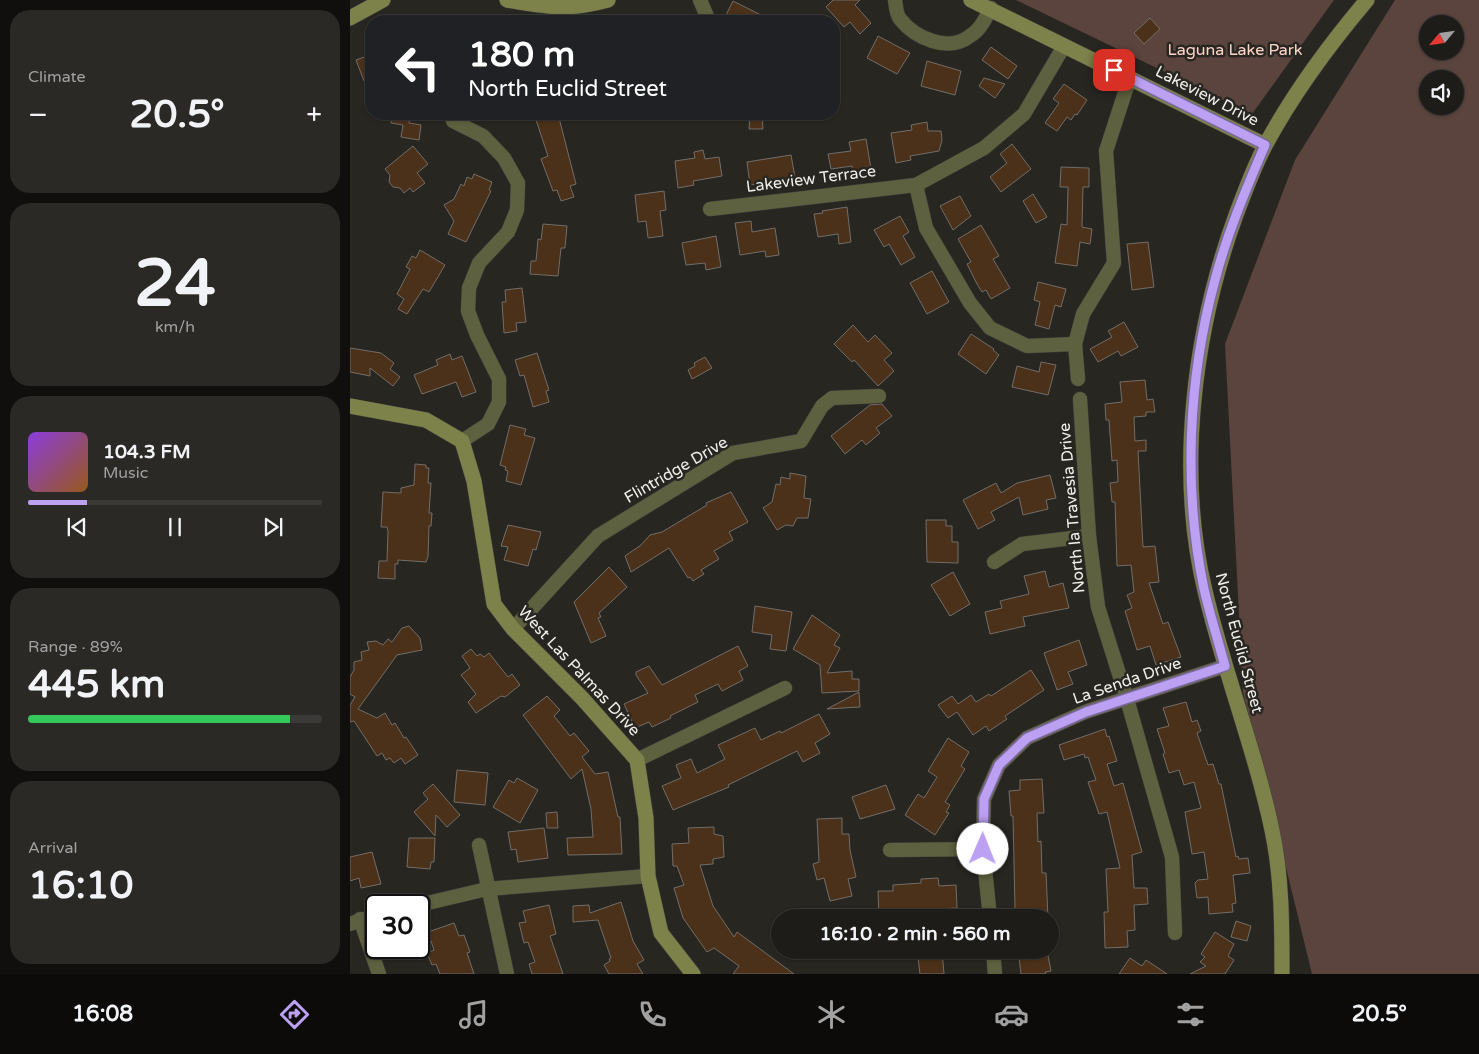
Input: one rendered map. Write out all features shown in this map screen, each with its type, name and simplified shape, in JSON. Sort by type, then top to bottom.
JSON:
[{"type":"street","points":[[350,18],[384,0]]},
{"type":"street","points":[[507,0],[562,8],[586,6],[608,0]]},
{"type":"street","points":[[700,0],[706,15]]},
{"type":"street","points":[[895,0],[898,17],[914,32],[930,40],[949,44],[969,38],[982,25],[990,8]]},
{"type":"street","name":"Lakeview Drive","points":[[971,0],[1265,145]]},
{"type":"street","name":"North Euclid Street","points":[[1282,974],[1281,914],[1272,832],[1255,760],[1225,666],[1204,589],[1194,515],[1191,451],[1195,393],[1202,338],[1215,281],[1239,209],[1265,145],[1306,79],[1336,36],[1367,0]]},
{"type":"street","points":[[1064,46],[1024,114],[984,148],[916,185],[926,228],[970,304],[990,328],[1027,346],[1075,344]]},
{"type":"street","points":[[1078,379],[1075,344],[1083,314],[1114,263],[1106,151],[1130,78]]},
{"type":"street","points":[[350,406],[426,420],[462,441],[488,424],[499,402],[499,379],[476,335],[468,311],[469,288],[479,263],[508,232],[517,210],[518,183],[504,158],[483,136],[453,121]]},
{"type":"street","name":"Lakeview Terrace","points":[[710,208],[916,185]]},
{"type":"street","name":"Flintridge Drive","points":[[513,629],[598,536],[733,453],[801,441],[822,406],[832,398],[879,396]]},
{"type":"street","name":"North la Travesia Drive","points":[[1080,399],[1089,536],[1098,607],[1127,699],[1172,857],[1176,933]]},
{"type":"street","name":"West Las Palmas Drive","points":[[462,441],[474,480],[494,604],[513,629],[582,698],[636,760],[646,818],[648,876],[661,933],[693,974]]},
{"type":"street","points":[[994,562],[1022,544],[1089,536]]},
{"type":"street","name":"La Senda Drive","points":[[989,909],[983,849],[984,799],[999,765],[1027,738],[1086,712],[1225,666]]},
{"type":"street","points":[[636,760],[785,688]]},
{"type":"street","points":[[479,844],[487,889],[508,974]]},
{"type":"street","points":[[890,850],[983,849]]},
{"type":"street","points":[[430,902],[487,889],[648,876]]},
{"type":"street","points":[[355,922],[379,974]]},
{"type":"street","points":[[994,959],[995,974]]},
{"type":"green space","name":"Laguna Lake Park","points":[[1016,0],[1334,0],[1252,114]]},
{"type":"green space","points":[[1395,0],[1479,0],[1479,974],[1312,974],[1243,692],[1225,344],[1295,160]]},
{"type":"building","points":[[833,0],[860,0],[855,5],[871,23],[860,34],[850,22],[844,27],[840,23],[840,15],[833,15],[826,7]]},
{"type":"building","points":[[733,1],[761,15],[726,15]]},
{"type":"building","points":[[1150,18],[1160,29],[1144,44],[1134,33]]},
{"type":"building","points":[[878,36],[910,53],[897,74],[867,58]]},
{"type":"building","points":[[991,47],[1017,66],[1008,79],[982,60]]},
{"type":"building","points":[[365,57],[364,81],[356,60]]},
{"type":"building","points":[[927,61],[961,71],[955,95],[921,86]]},
{"type":"building","points":[[984,78],[1005,84],[995,98],[979,86]]},
{"type":"building","points":[[1064,84],[1087,100],[1077,115],[1075,114],[1071,120],[1067,117],[1057,131],[1045,123],[1059,103],[1053,99]]},
{"type":"building","points":[[391,120],[409,120],[409,123],[421,125],[419,140],[401,137],[403,125],[391,123]]},
{"type":"building","points":[[536,120],[560,120],[576,184],[570,186],[574,197],[561,201],[557,190],[553,191],[541,159],[548,156]]},
{"type":"building","points":[[750,120],[762,120],[763,129],[749,129]]},
{"type":"building","points":[[927,122],[928,131],[941,131],[942,140],[939,151],[910,156],[911,160],[896,163],[891,133],[912,130],[911,125]]},
{"type":"building","points":[[866,139],[871,169],[853,172],[852,166],[831,169],[828,154],[851,151],[849,142]]},
{"type":"building","points":[[1012,144],[1031,169],[1001,192],[990,177],[1007,163],[1000,154]]},
{"type":"building","points":[[413,146],[428,164],[417,173],[425,183],[413,192],[410,188],[404,193],[400,188],[393,187],[389,182],[390,175],[385,169]]},
{"type":"building","points":[[703,150],[705,159],[719,157],[722,176],[693,181],[694,185],[678,188],[675,161],[695,158],[694,152]]},
{"type":"building","points":[[791,155],[795,177],[750,185],[747,162]]},
{"type":"building","points":[[1061,167],[1089,168],[1089,187],[1083,187],[1082,227],[1092,229],[1090,244],[1080,242],[1077,266],[1055,263],[1061,224],[1067,225],[1068,187],[1060,187]]},
{"type":"building","points":[[474,174],[492,182],[489,190],[491,191],[466,242],[448,234],[454,221],[444,205],[454,199],[461,184],[464,186],[467,177],[472,179]]},
{"type":"building","points":[[664,191],[666,210],[660,211],[663,236],[648,238],[646,221],[638,222],[635,195]]},
{"type":"building","points":[[1033,194],[1047,217],[1036,223],[1023,201]]},
{"type":"building","points":[[960,196],[971,216],[953,230],[940,206]]},
{"type":"building","points":[[847,207],[851,242],[839,244],[838,234],[818,237],[814,214]]},
{"type":"building","points":[[900,216],[909,232],[903,236],[915,257],[901,265],[889,244],[884,247],[874,230]]},
{"type":"building","points":[[751,221],[752,232],[775,228],[779,255],[766,257],[765,251],[740,255],[735,223]]},
{"type":"building","points":[[543,224],[567,226],[565,248],[561,248],[558,276],[530,274],[531,261],[536,261],[538,239],[541,240]]},
{"type":"building","points":[[981,225],[999,256],[993,259],[1010,288],[991,299],[986,290],[982,292],[977,284],[967,264],[971,262],[958,239]]},
{"type":"building","points":[[716,236],[721,267],[706,270],[705,263],[686,265],[682,243]]},
{"type":"building","points":[[1148,242],[1154,287],[1132,290],[1127,244]]},
{"type":"building","points":[[420,250],[445,265],[429,292],[423,289],[407,314],[398,309],[404,299],[397,294],[410,269],[406,267],[412,256],[416,258]]},
{"type":"building","points":[[932,271],[949,302],[927,314],[910,283]]},
{"type":"building","points":[[1038,282],[1066,289],[1061,307],[1055,305],[1049,329],[1035,325],[1040,302],[1034,300]]},
{"type":"building","points":[[522,288],[526,322],[516,323],[517,331],[504,333],[502,302],[506,302],[505,290]]},
{"type":"building","points":[[1124,322],[1138,347],[1121,356],[1118,351],[1098,362],[1090,349],[1112,337],[1108,331]]},
{"type":"building","points":[[853,325],[868,342],[875,335],[892,353],[884,360],[894,371],[878,386],[854,360],[852,362],[834,344]]},
{"type":"building","points":[[971,334],[994,349],[999,355],[986,374],[958,354]]},
{"type":"building","points":[[350,348],[381,353],[394,363],[390,369],[400,377],[393,386],[370,368],[370,376],[350,372]]},
{"type":"building","points":[[537,353],[549,390],[546,391],[549,402],[533,407],[524,375],[520,376],[515,360]]},
{"type":"building","points":[[450,354],[452,360],[462,356],[476,392],[462,397],[456,382],[422,394],[414,375],[438,365],[436,360]]},
{"type":"building","points":[[705,357],[712,368],[692,379],[688,370],[695,366],[694,363]]},
{"type":"building","points":[[1041,362],[1056,365],[1048,395],[1012,387],[1017,366],[1039,372]]},
{"type":"building","points":[[1145,380],[1147,400],[1153,399],[1155,412],[1146,412],[1146,416],[1134,417],[1135,441],[1146,440],[1146,451],[1138,451],[1143,547],[1155,546],[1159,582],[1149,583],[1163,624],[1168,622],[1181,657],[1156,665],[1150,646],[1137,650],[1125,611],[1132,608],[1127,595],[1134,592],[1131,565],[1117,566],[1115,502],[1112,502],[1110,483],[1118,482],[1117,460],[1112,461],[1109,420],[1106,420],[1105,404],[1122,402],[1120,382]]},
{"type":"building","points":[[882,404],[892,416],[876,428],[880,433],[866,445],[862,440],[845,454],[831,436],[870,405]]},
{"type":"building","points":[[510,425],[526,429],[524,435],[535,438],[521,485],[506,481],[508,471],[505,470],[506,467],[500,465]]},
{"type":"building","points":[[415,464],[426,465],[426,468],[429,468],[428,483],[431,483],[429,513],[432,513],[431,526],[429,526],[428,557],[426,562],[398,560],[398,564],[395,564],[395,579],[378,578],[379,561],[387,561],[388,531],[387,527],[381,527],[383,492],[401,493],[401,488],[414,485]]},
{"type":"building","points":[[790,473],[806,476],[804,498],[811,499],[808,518],[797,518],[793,526],[786,525],[777,530],[763,508],[772,502],[776,484],[780,485],[781,477],[790,479]]},
{"type":"building","points":[[1050,475],[1056,498],[1046,500],[1048,509],[1023,515],[1019,497],[991,512],[995,520],[978,529],[963,500],[996,483],[1001,493],[1017,483]]},
{"type":"building","points":[[731,492],[748,522],[729,532],[733,540],[714,551],[719,559],[701,570],[704,574],[693,581],[690,577],[688,578],[669,548],[631,572],[625,556],[641,545],[650,535],[662,532],[707,505],[706,503]]},
{"type":"building","points":[[926,520],[946,520],[946,526],[952,526],[952,542],[958,542],[958,563],[927,562]]},
{"type":"building","points":[[508,525],[541,532],[536,550],[533,549],[528,566],[504,560],[508,547],[501,546]]},
{"type":"building","points":[[609,567],[627,587],[599,613],[601,617],[598,618],[606,636],[591,643],[574,602]]},
{"type":"building","points":[[1045,571],[1049,587],[1063,583],[1069,608],[1023,617],[1025,626],[990,634],[985,612],[1002,608],[1000,601],[1029,594],[1024,576]]},
{"type":"building","points":[[953,572],[970,604],[950,616],[931,585]]},
{"type":"building","points":[[755,606],[792,612],[786,651],[770,649],[772,635],[752,632]]},
{"type":"building","points":[[812,615],[840,635],[834,645],[840,648],[827,673],[852,671],[852,679],[859,679],[859,691],[822,693],[820,665],[793,649]]},
{"type":"building","points":[[409,626],[420,638],[422,650],[397,655],[358,709],[377,718],[385,713],[392,725],[395,723],[418,755],[405,764],[401,758],[394,763],[390,758],[386,760],[382,753],[377,756],[354,721],[350,722],[350,705],[355,697],[350,694],[350,677],[354,670],[354,662],[362,660],[361,652],[369,650],[367,642],[376,641],[383,645],[388,639],[392,642],[402,628]]},
{"type":"building","points":[[1079,640],[1087,665],[1068,672],[1073,684],[1057,690],[1044,653]]},
{"type":"building","points":[[738,646],[748,666],[739,671],[743,680],[722,691],[718,684],[695,695],[698,702],[670,716],[671,718],[652,727],[649,722],[635,728],[624,704],[648,693],[636,672],[649,666],[662,685]]},
{"type":"building","points":[[471,649],[477,656],[480,654],[484,657],[489,653],[508,677],[512,674],[520,685],[505,697],[501,696],[476,713],[468,702],[476,694],[461,675],[470,668],[462,656]]},
{"type":"building","points":[[1031,670],[1044,690],[1005,716],[1007,719],[989,731],[986,726],[973,735],[957,712],[948,718],[938,705],[952,696],[958,704],[971,695],[976,702],[989,694],[991,696]]},
{"type":"building","points":[[859,692],[860,707],[827,709]]},
{"type":"building","points":[[547,696],[560,710],[554,716],[570,736],[574,733],[589,751],[582,757],[595,774],[608,772],[618,817],[620,817],[622,854],[568,855],[567,838],[593,837],[591,809],[582,769],[571,779],[523,715]]},
{"type":"building","points":[[1186,702],[1192,722],[1197,720],[1201,731],[1197,733],[1208,765],[1213,764],[1219,784],[1221,784],[1236,857],[1238,856],[1239,859],[1248,858],[1250,873],[1233,875],[1236,903],[1232,904],[1233,912],[1209,914],[1208,897],[1197,898],[1195,883],[1198,880],[1208,879],[1204,852],[1192,854],[1185,812],[1201,808],[1194,782],[1184,785],[1179,770],[1169,773],[1157,729],[1169,726],[1163,708]]},
{"type":"building","points":[[819,714],[830,734],[815,743],[820,753],[803,762],[797,751],[728,785],[729,787],[673,810],[662,786],[681,778],[676,765],[691,759],[697,773],[725,759],[718,745],[755,728],[761,740],[780,731],[781,733]]},
{"type":"building","points":[[1105,729],[1117,761],[1107,764],[1114,786],[1123,783],[1142,852],[1132,855],[1134,888],[1147,888],[1148,904],[1134,905],[1135,930],[1127,931],[1128,947],[1105,948],[1104,912],[1108,912],[1106,869],[1120,868],[1107,812],[1099,814],[1088,782],[1096,780],[1088,757],[1085,758],[1084,754],[1064,760],[1059,745]]},
{"type":"building","points":[[948,738],[969,752],[961,766],[965,769],[945,802],[950,805],[946,812],[949,813],[935,835],[905,815],[918,794],[924,798],[937,777],[928,771]]},
{"type":"building","points":[[457,770],[488,773],[485,805],[454,802]]},
{"type":"building","points":[[517,778],[538,790],[520,823],[493,807],[509,780],[514,783]]},
{"type":"building","points":[[1042,779],[1044,813],[1037,813],[1038,842],[1041,841],[1042,873],[1046,873],[1048,909],[1015,909],[1013,816],[1011,816],[1009,791],[1020,790],[1020,780]]},
{"type":"building","points":[[433,784],[460,815],[447,827],[436,815],[435,836],[414,812],[428,799],[423,793]]},
{"type":"building","points":[[886,785],[895,809],[860,819],[852,797]]},
{"type":"building","points":[[557,812],[558,828],[547,828],[546,813]]},
{"type":"building","points":[[842,818],[842,834],[849,834],[850,850],[856,877],[848,879],[852,896],[830,901],[824,878],[817,880],[813,864],[819,862],[817,819]]},
{"type":"building","points":[[714,827],[714,834],[723,836],[724,857],[713,859],[713,864],[700,865],[713,906],[734,937],[737,932],[771,957],[771,959],[794,974],[733,974],[739,966],[714,948],[707,952],[683,918],[674,888],[684,885],[677,866],[673,866],[672,844],[689,843],[688,828]]},
{"type":"building","points":[[544,828],[548,858],[518,862],[516,849],[511,850],[508,832]]},
{"type":"building","points":[[409,838],[435,838],[434,862],[431,862],[430,869],[407,867]]},
{"type":"building","points":[[372,852],[381,884],[361,888],[359,878],[350,881],[350,857]]},
{"type":"building","points":[[938,878],[939,886],[956,885],[957,908],[879,909],[878,891],[893,891],[893,885],[921,883],[921,879]]},
{"type":"building","points":[[621,902],[633,941],[644,960],[637,964],[643,974],[609,974],[604,965],[611,958],[598,920],[573,922],[573,906],[589,905],[590,913]]},
{"type":"building","points":[[549,905],[556,934],[550,936],[563,974],[532,974],[529,964],[535,962],[528,942],[524,943],[519,923],[526,922],[523,911]]},
{"type":"building","points":[[1236,921],[1251,926],[1247,941],[1231,937]]},
{"type":"building","points":[[454,923],[459,936],[464,935],[470,952],[467,953],[474,974],[440,974],[436,964],[432,965],[430,959],[430,952],[434,950],[430,931]]},
{"type":"building","points":[[1215,932],[1234,944],[1228,956],[1234,960],[1225,974],[1190,974],[1206,966],[1200,962],[1205,957],[1201,954]]},
{"type":"building","points":[[1130,958],[1142,966],[1146,960],[1167,974],[1119,974]]},
{"type":"building","points":[[918,959],[943,959],[944,974],[920,974]]},
{"type":"building","points":[[1019,959],[1049,959],[1051,971],[1045,972],[1046,974],[1021,974]]},
{"type":"route","points":[[983,849],[984,799],[999,765],[1027,738],[1086,712],[1225,666],[1204,589],[1194,515],[1191,451],[1195,393],[1202,338],[1215,281],[1245,192],[1265,145],[1114,70]]}]
